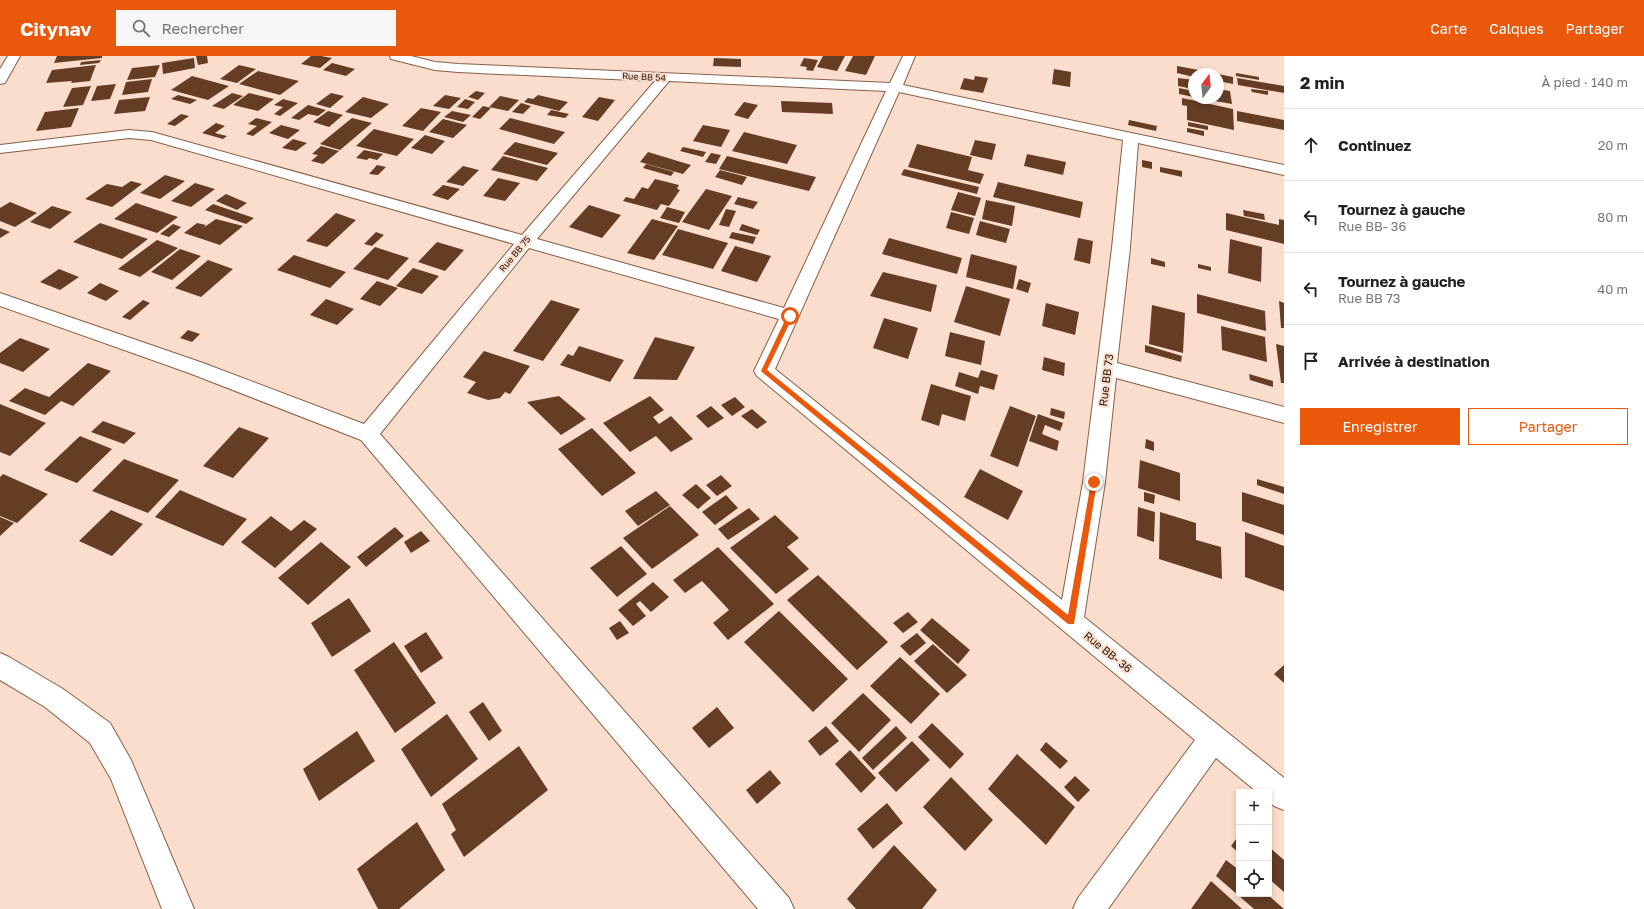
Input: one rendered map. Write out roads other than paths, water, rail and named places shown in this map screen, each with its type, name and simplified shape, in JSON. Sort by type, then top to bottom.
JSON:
[{"type":"street","points":[[0,80],[14,56]]},
{"type":"street","name":"Rue BB 54","points":[[396,56],[447,67],[665,78],[894,87],[1284,170]]},
{"type":"street","points":[[0,149],[129,134],[152,136],[790,316],[909,56]]},
{"type":"street","name":"Rue BB 75","points":[[368,434],[525,242],[665,78]]},
{"type":"street","name":"Rue BB 73","points":[[1071,622],[1094,482],[1131,138]]},
{"type":"street","points":[[0,299],[196,368],[368,434],[778,909]]},
{"type":"street","name":"Rue BB- 36","points":[[790,316],[764,371],[1284,796]]},
{"type":"street","points":[[1107,368],[1284,415]]},
{"type":"street","points":[[0,666],[54,698],[100,733],[121,770],[178,909]]},
{"type":"street","points":[[1089,909],[1213,738]]}]
